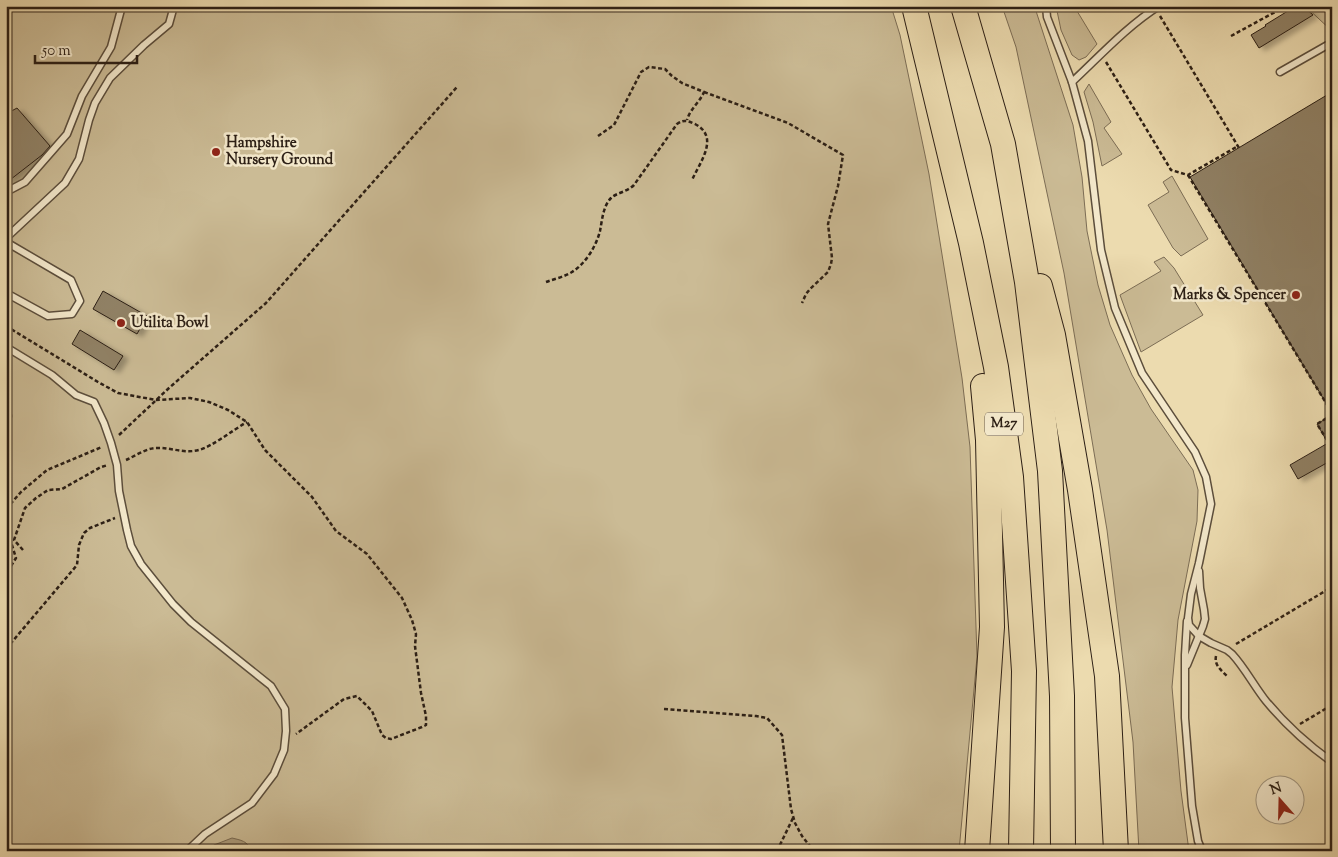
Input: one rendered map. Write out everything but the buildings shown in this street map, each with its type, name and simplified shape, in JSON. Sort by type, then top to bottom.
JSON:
[{"type":"highway","name":"M27","points":[[914,6],[972,243],[996,367],[1011,478],[1024,671],[1020,851]]},
{"type":"highway","name":"M27","points":[[962,6],[1003,144],[1053,335],[1080,490],[1107,676],[1116,851]]},
{"type":"highway","name":"M27","points":[[1003,144],[1027,282],[1050,471],[1062,696],[1063,851]]},
{"type":"highway","name":"M27","points":[[972,243],[988,440],[992,627],[977,851]]},
{"type":"lane","points":[[6,192],[25,182],[67,134],[82,96],[111,48],[122,6]]},
{"type":"lane","points":[[6,238],[65,183],[79,159],[95,102],[110,78],[144,45],[170,24],[174,6]]},
{"type":"lane","points":[[1046,6],[1047,16],[1072,82],[1088,141],[1102,250],[1116,308],[1142,372],[1195,452],[1206,476],[1211,504],[1191,594],[1184,684],[1184,718],[1192,806],[1198,841],[1202,851]]},
{"type":"lane","points":[[1072,82],[1116,39],[1157,7]]},
{"type":"lane","points":[[1280,72],[1330,43],[1332,45]]},
{"type":"lane","points":[[6,242],[71,280],[80,301],[72,314],[48,316],[6,293]]},
{"type":"lane","points":[[6,346],[52,375],[76,395],[94,402],[104,423],[117,464],[119,491],[131,546],[140,564],[191,622],[271,686],[284,709],[286,731],[284,750],[274,774],[252,803],[205,834],[187,851]]},
{"type":"lane","points":[[1184,684],[1189,658],[1205,619],[1200,588],[1199,563]]},
{"type":"lane","points":[[1188,618],[1189,625],[1199,636],[1227,650],[1236,658],[1268,702],[1294,730],[1320,754],[1332,762]]},
{"type":"path","points":[[1231,36],[1286,6]]},
{"type":"path","points":[[1325,6],[1332,12]]},
{"type":"path","points":[[1157,7],[1238,147],[1188,175]]},
{"type":"path","points":[[1101,54],[1171,170],[1188,175],[1332,414],[1317,424],[1332,448]]},
{"type":"path","points":[[598,136],[614,125],[641,72],[649,66],[665,69],[682,83],[788,123],[843,155],[838,186],[828,224],[831,264],[828,272],[810,289],[802,303]]},
{"type":"path","points":[[6,509],[21,492],[47,470],[111,443],[156,400],[266,303],[456,88]]},
{"type":"path","points":[[687,120],[689,114],[702,99],[704,92]]},
{"type":"path","points":[[546,282],[573,272],[585,260],[594,247],[600,232],[602,216],[611,198],[629,190],[634,185],[677,124],[687,120],[701,127],[708,139],[708,146],[692,180]]},
{"type":"path","points":[[6,326],[118,394],[156,400],[190,398],[209,402],[228,410],[247,422],[264,450],[312,497],[336,531],[367,554],[402,598],[416,634],[426,725],[391,739],[386,738],[382,735],[372,711],[357,696],[344,699],[285,743]]},
{"type":"path","points":[[23,550],[14,540],[25,508],[48,490],[62,489],[101,467],[117,464],[149,449],[199,450],[247,422]]},
{"type":"path","points":[[6,649],[77,565],[79,545],[84,533],[90,528],[124,515]]},
{"type":"path","points":[[6,526],[16,558],[6,574]]},
{"type":"path","points":[[1228,676],[1220,669],[1215,656],[1332,587]]},
{"type":"path","points":[[1294,730],[1302,722],[1332,705]]},
{"type":"path","points":[[664,709],[768,718],[782,735],[793,817],[802,836],[815,851]]},
{"type":"path","points":[[777,851],[793,817]]},
{"type":"shaded area","points":[[6,6],[891,6],[900,35],[929,174],[962,378],[970,447],[977,657],[959,851],[6,851]]},
{"type":"shaded area","points":[[1002,6],[1036,6],[1073,125],[1082,177],[1087,231],[1098,285],[1110,325],[1132,375],[1151,409],[1193,470],[1198,490],[1197,521],[1178,620],[1172,687],[1181,791],[1189,851],[1139,851],[1133,742],[1107,530],[1064,273],[1016,47]]},
{"type":"shaded area","points":[[1056,6],[1074,6],[1097,44],[1086,57],[1079,60],[1072,55],[1061,30]]},
{"type":"shaded area","points":[[1305,6],[1319,6],[1332,19],[1332,31]]},
{"type":"shaded area","points":[[1089,84],[1111,122],[1104,128],[1122,154],[1102,166],[1093,122],[1084,92]]},
{"type":"shaded area","points":[[1172,176],[1208,239],[1181,256],[1173,248],[1148,205],[1169,192],[1163,182]]},
{"type":"shaded area","points":[[1164,257],[1174,268],[1203,315],[1141,352],[1120,295],[1161,271],[1154,262]]},
{"type":"shaded area","points":[[232,838],[246,843],[250,851],[206,851],[214,845]]},
{"type":"place","name":"Hampshire Nursery Ground","points":[[216,152]]},
{"type":"place","name":"Marks & Spencer","points":[[1296,295]]},
{"type":"place","name":"Utilita Bowl","points":[[121,323]]}]
